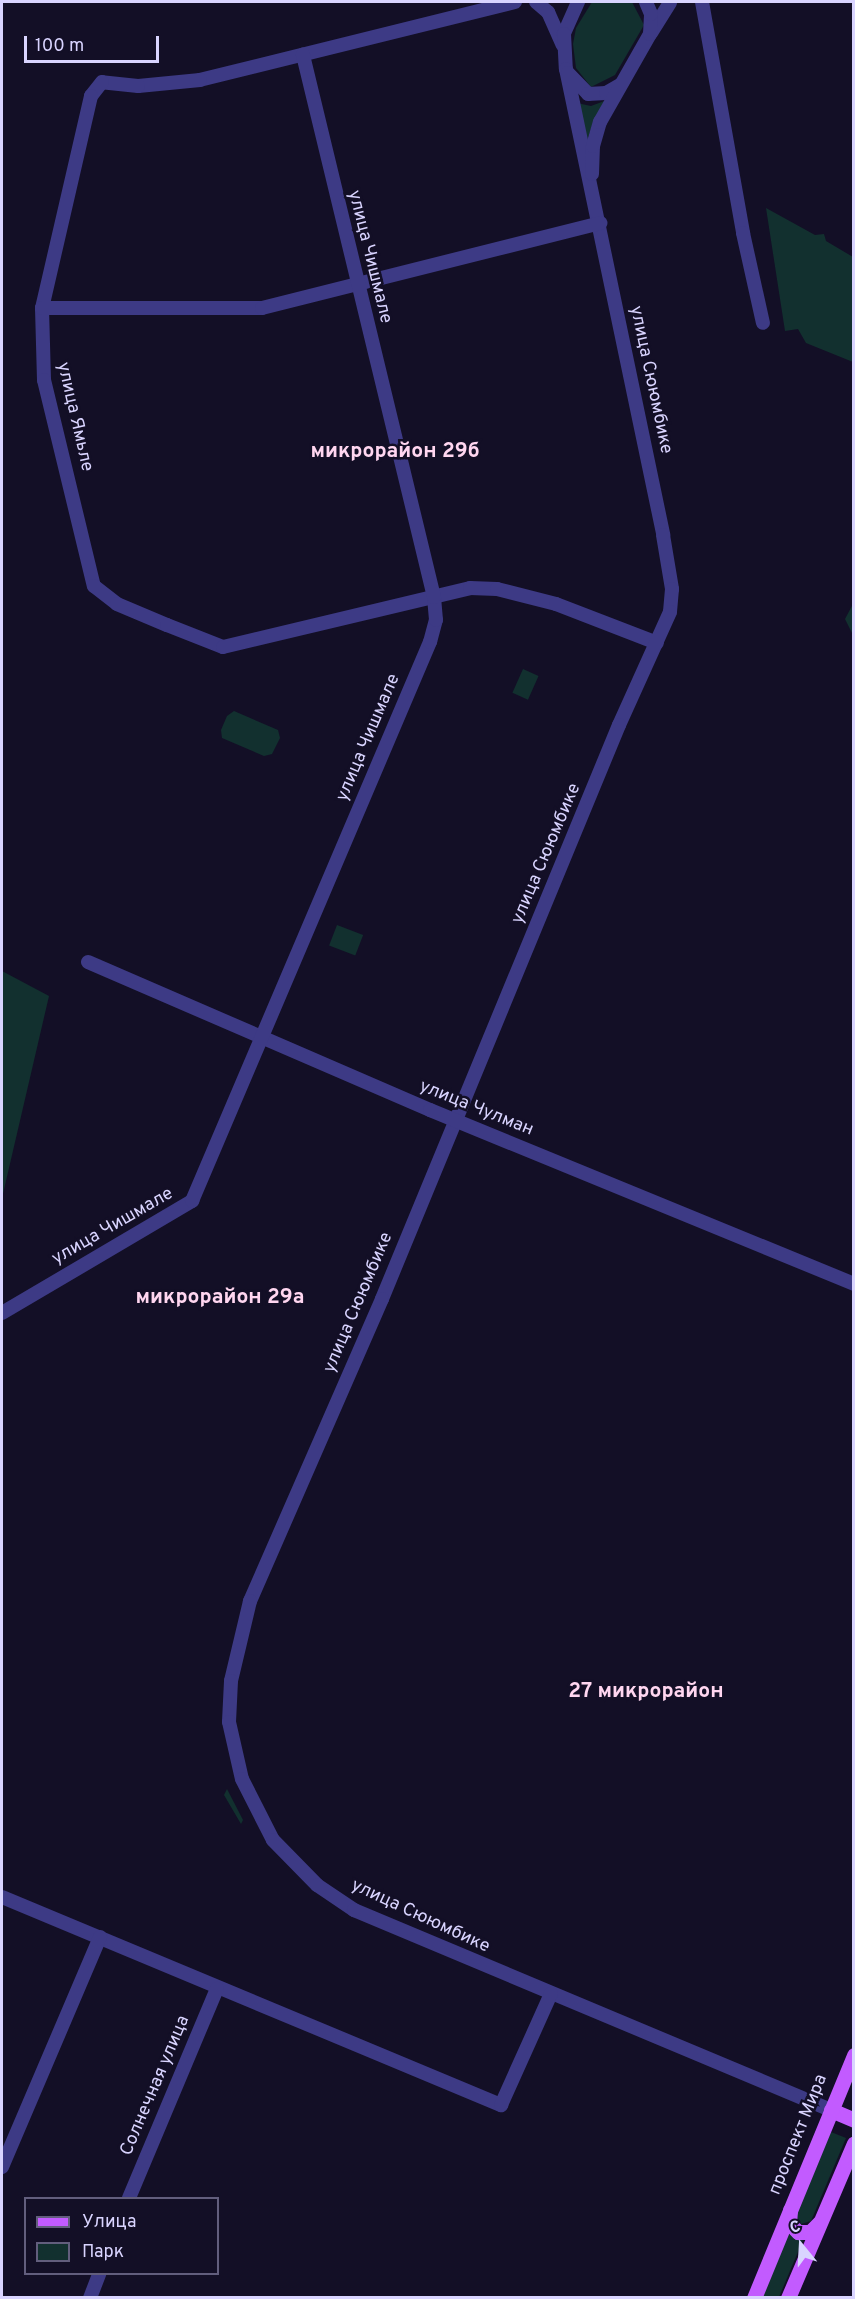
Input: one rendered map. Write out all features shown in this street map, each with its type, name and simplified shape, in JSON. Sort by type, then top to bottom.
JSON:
[{"type":"main road","name":"проспект Мира","points":[[754,2298],[854,2055]]},
{"type":"main road","points":[[831,2110],[854,2120]]},
{"type":"main road","points":[[788,2298],[854,2143]]},
{"type":"main road","points":[[789,2210],[789,2223],[798,2232],[810,2232],[820,2223]]},
{"type":"street","points":[[303,55],[515,2]]},
{"type":"street","points":[[536,2],[548,12],[563,46]]},
{"type":"street","points":[[578,2],[566,25],[563,46],[566,69],[588,94],[606,93],[620,85]]},
{"type":"street","points":[[645,2],[651,14],[650,34]]},
{"type":"street","points":[[591,185],[596,134],[620,85],[670,2]]},
{"type":"street","points":[[702,2],[743,233],[763,323]]},
{"type":"street","name":"улица Ямьле","points":[[303,55],[200,80],[138,86],[102,82],[92,96],[42,308],[44,380],[58,427],[94,586],[117,604],[224,647],[434,597]]},
{"type":"street","name":"улица Чишмале","points":[[2,1313],[192,1201],[263,1039],[430,642],[436,620],[434,597],[303,55]]},
{"type":"street","name":"улица Сююмбике","points":[[566,69],[601,223],[672,590],[670,612],[457,1120],[250,1601],[231,1681],[230,1722],[242,1779],[264,1826],[317,1885],[354,1910],[831,2110]]},
{"type":"street","points":[[42,308],[262,308],[601,223]]},
{"type":"street","points":[[434,597],[470,588],[522,593],[657,642]]},
{"type":"street","name":"улица Чулман","points":[[88,962],[263,1039],[854,1284]]},
{"type":"street","points":[[2,1897],[100,1937],[248,2003],[501,2104],[551,1994]]},
{"type":"street","points":[[2,2167],[100,1937]]},
{"type":"street","name":"Солнечная улица","points":[[130,2197],[217,1989]]},
{"type":"street","points":[[90,2298],[99,2275]]},
{"type":"green space","points":[[592,2],[632,2],[644,25],[615,75],[591,87],[576,68],[573,44],[576,28]]},
{"type":"green space","points":[[607,100],[594,119],[587,141],[577,103],[591,106]]},
{"type":"green space","points":[[766,208],[815,235],[824,234],[826,241],[853,257],[853,362],[806,343],[798,329],[785,331]]},
{"type":"green space","points":[[853,604],[853,635],[845,619]]},
{"type":"green space","points":[[523,669],[539,676],[528,700],[512,693]]},
{"type":"green space","points":[[234,711],[278,730],[280,738],[272,754],[264,756],[222,738],[221,730],[227,716]]},
{"type":"green space","points":[[337,925],[363,935],[355,956],[329,946]]},
{"type":"green space","points":[[2,971],[49,996],[2,1198]]},
{"type":"green space","points":[[227,1789],[243,1820],[241,1824],[224,1795]]},
{"type":"green space","points":[[831,2132],[846,2138],[811,2221],[801,2224],[796,2215]]},
{"type":"green space","points":[[788,2234],[803,2240],[779,2297],[762,2298]]},
{"type":"district","name":"микрорайон 29б","points":[[395,452]]},
{"type":"district","name":"микрорайон 29а","points":[[220,1298]]},
{"type":"district","name":"27 микрорайон","points":[[646,1692]]}]
